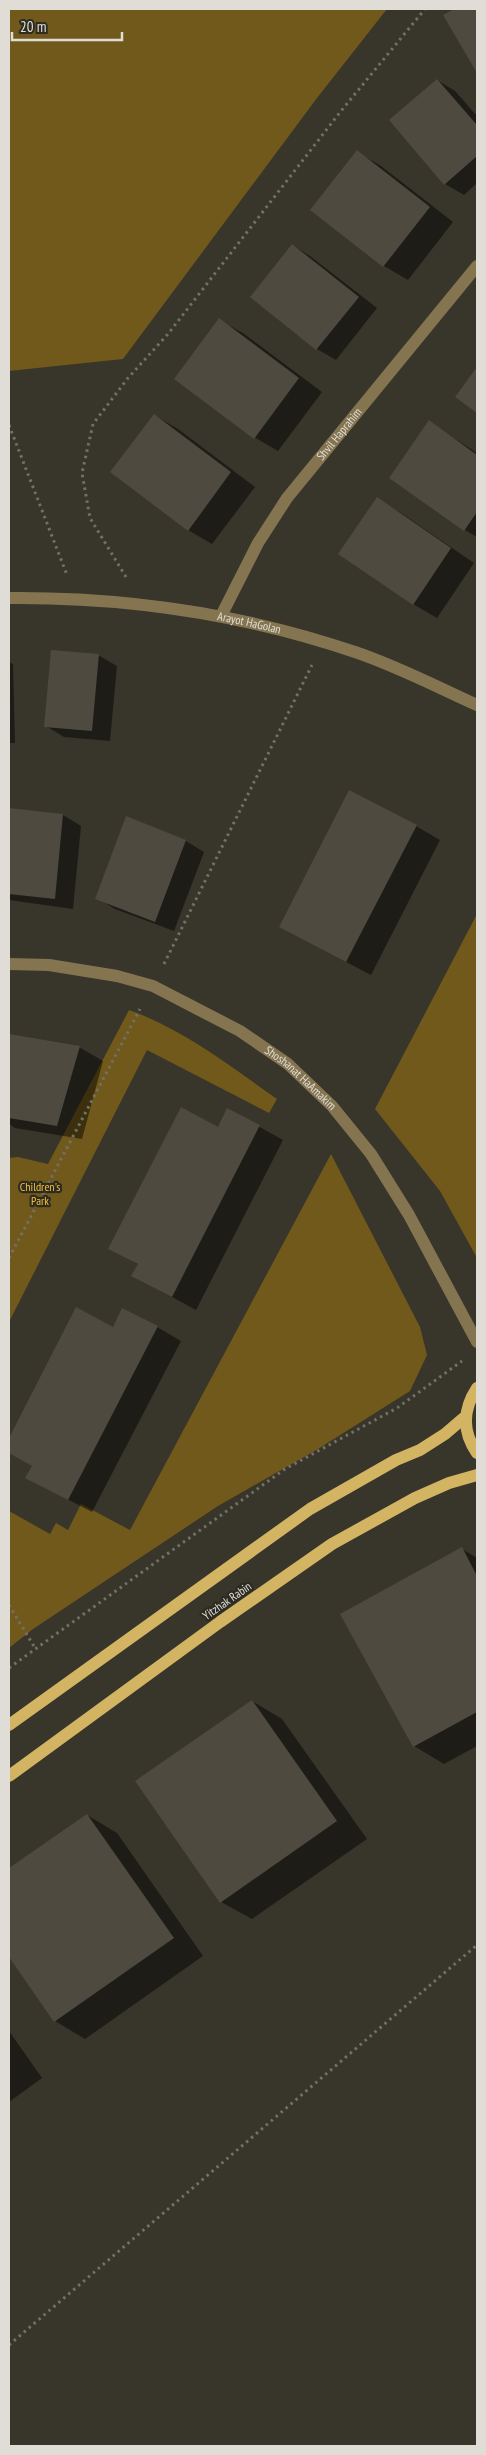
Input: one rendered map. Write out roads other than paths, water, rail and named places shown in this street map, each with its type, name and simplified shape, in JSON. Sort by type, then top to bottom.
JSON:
[{"type":"main road","points":[[477,1388],[470,1400],[466,1416],[467,1434],[477,1453]]},
{"type":"main road","points":[[9,1725],[310,1509],[396,1460],[420,1450],[445,1434],[466,1416]]},
{"type":"main road","name":"Yitzhak Rabin","points":[[9,1776],[212,1628],[332,1544],[415,1498],[449,1483],[477,1475]]},
{"type":"street","name":"Shvil Haprahim","points":[[221,616],[258,543],[287,498],[477,266]]},
{"type":"street","name":"Arayot HaGolan","points":[[9,598],[76,599],[144,604],[221,616],[356,652],[477,705]]},
{"type":"street","name":"Shoshanat HaAmakim","points":[[9,964],[49,965],[117,976],[153,986],[240,1031],[288,1064],[332,1106],[371,1154],[409,1215],[477,1342]]},
{"type":"park label","name":"Children's Park","points":[[40,1194]]}]
